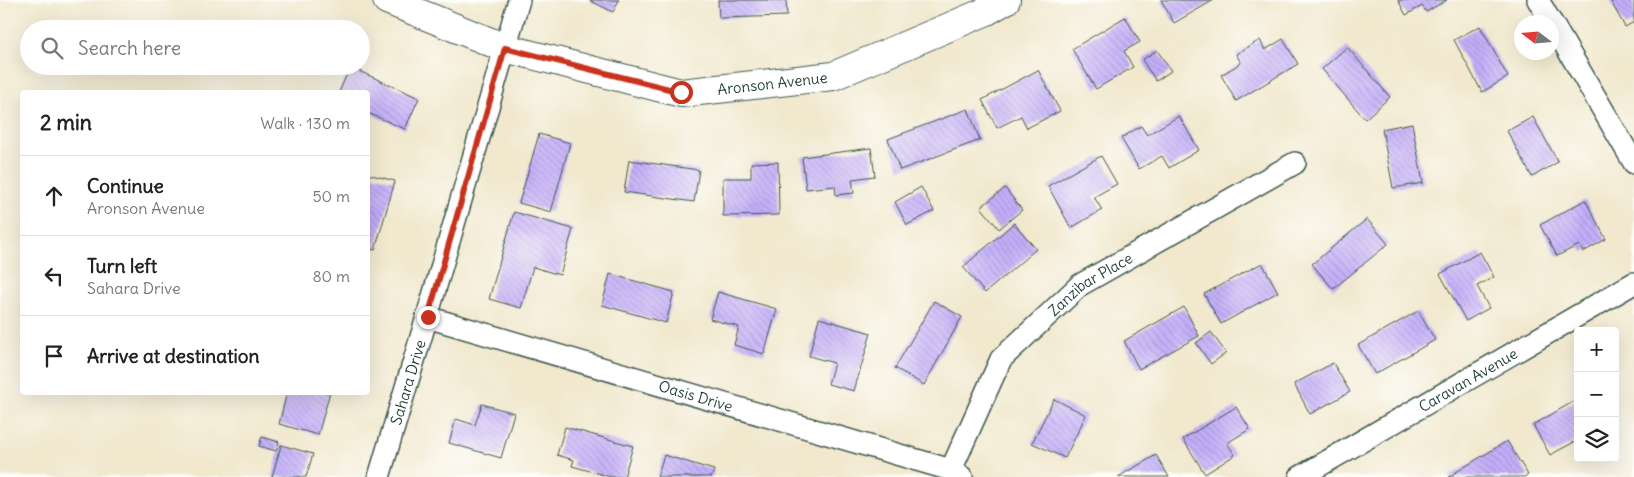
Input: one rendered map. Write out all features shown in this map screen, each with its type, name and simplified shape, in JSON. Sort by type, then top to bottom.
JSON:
[{"type":"main road","name":"Aronson Avenue","points":[[388,0],[505,48],[681,92],[833,76],[987,11],[1006,0]]},
{"type":"street","name":"Sahara Drive","points":[[379,477],[428,317],[519,0]]},
{"type":"street","points":[[1538,0],[1546,15]]},
{"type":"street","points":[[1559,36],[1634,163]]},
{"type":"street","name":"Zanzibar Place","points":[[957,474],[1001,359],[1080,286],[1295,163]]},
{"type":"street","name":"Caravan Avenue","points":[[1300,477],[1634,283]]},
{"type":"street","name":"Oasis Drive","points":[[428,317],[957,474]]},
{"type":"building","points":[[589,0],[619,0],[613,12]]},
{"type":"building","points":[[718,0],[786,0],[787,16],[719,18]]},
{"type":"building","points":[[1161,0],[1214,0],[1174,23]]},
{"type":"building","points":[[1398,0],[1447,0],[1426,12],[1422,6],[1406,15]]},
{"type":"building","points":[[1610,0],[1634,0],[1634,22],[1625,27]]},
{"type":"building","points":[[1125,17],[1140,42],[1124,51],[1133,67],[1096,89],[1072,49]]},
{"type":"building","points":[[1480,26],[1508,77],[1482,92],[1454,40]]},
{"type":"building","points":[[1283,39],[1298,64],[1236,101],[1221,75],[1241,63],[1236,54],[1260,40],[1265,50]]},
{"type":"building","points":[[1347,47],[1390,97],[1365,119],[1322,69]]},
{"type":"building","points":[[1157,50],[1171,71],[1156,81],[1142,60]]},
{"type":"building","points":[[1038,70],[1060,111],[1027,128],[1021,116],[997,128],[982,100]]},
{"type":"building","points":[[346,75],[368,75],[419,98],[405,129],[370,114],[370,90],[340,90]]},
{"type":"building","points":[[968,109],[980,140],[900,170],[888,139]]},
{"type":"building","points":[[1179,116],[1199,150],[1169,168],[1162,156],[1139,169],[1121,138],[1141,126],[1147,135]]},
{"type":"building","points":[[1533,117],[1558,162],[1532,177],[1507,131]]},
{"type":"building","points":[[1412,123],[1423,183],[1393,188],[1382,129]]},
{"type":"building","points":[[539,134],[570,143],[551,212],[519,203]]},
{"type":"building","points":[[871,148],[875,176],[852,179],[854,193],[836,195],[835,186],[806,189],[802,157]]},
{"type":"building","points":[[1101,156],[1117,184],[1094,197],[1102,210],[1071,228],[1048,186]]},
{"type":"building","points":[[629,160],[699,170],[694,202],[624,192]]},
{"type":"building","points":[[778,162],[779,215],[723,216],[723,178],[751,178],[751,163]]},
{"type":"building","points":[[370,175],[395,181],[375,250],[370,249]]},
{"type":"building","points":[[921,187],[934,211],[907,225],[895,202]]},
{"type":"building","points":[[1005,188],[1022,210],[999,229],[981,207]]},
{"type":"building","points":[[1585,200],[1606,239],[1583,252],[1579,245],[1557,256],[1540,225]]},
{"type":"building","points":[[514,212],[573,229],[560,275],[533,267],[521,308],[489,299]]},
{"type":"building","points":[[1367,219],[1388,244],[1333,289],[1312,264]]},
{"type":"building","points":[[1014,223],[1036,249],[985,293],[963,267]]},
{"type":"building","points":[[1480,252],[1494,277],[1477,286],[1489,308],[1466,321],[1440,274]]},
{"type":"building","points":[[1262,263],[1278,292],[1221,324],[1204,294]]},
{"type":"building","points":[[610,274],[674,292],[666,323],[602,305]]},
{"type":"building","points":[[718,292],[777,309],[764,354],[734,345],[739,327],[710,319]]},
{"type":"building","points":[[934,301],[962,317],[924,385],[895,368]]},
{"type":"building","points":[[1184,307],[1199,336],[1139,369],[1124,341]]},
{"type":"building","points":[[1418,311],[1435,340],[1375,374],[1358,345]]},
{"type":"building","points":[[819,318],[871,333],[854,391],[828,384],[834,363],[809,356]]},
{"type":"building","points":[[1211,332],[1226,353],[1211,364],[1196,343]]},
{"type":"building","points":[[1333,363],[1350,392],[1310,414],[1294,384]]},
{"type":"building","points":[[286,395],[329,395],[318,435],[279,424]]},
{"type":"building","points":[[1054,399],[1086,415],[1065,458],[1032,443]]},
{"type":"building","points":[[1574,401],[1574,442],[1550,455],[1533,425]]},
{"type":"building","points":[[482,404],[514,413],[501,458],[449,443],[456,419],[475,425]]},
{"type":"building","points":[[1236,407],[1250,429],[1227,443],[1235,455],[1205,474],[1183,439]]},
{"type":"building","points":[[565,427],[633,446],[624,477],[611,477],[572,466],[574,460],[557,455]]},
{"type":"building","points":[[262,437],[279,442],[276,451],[259,446]]},
{"type":"building","points":[[1507,441],[1528,475],[1524,477],[1448,477]]},
{"type":"building","points":[[281,445],[313,454],[306,477],[272,477]]},
{"type":"building","points":[[664,455],[714,470],[712,477],[657,477]]},
{"type":"building","points":[[1156,455],[1169,477],[1118,477]]},
{"type":"route","points":[[428,317],[505,48],[681,92]]}]
